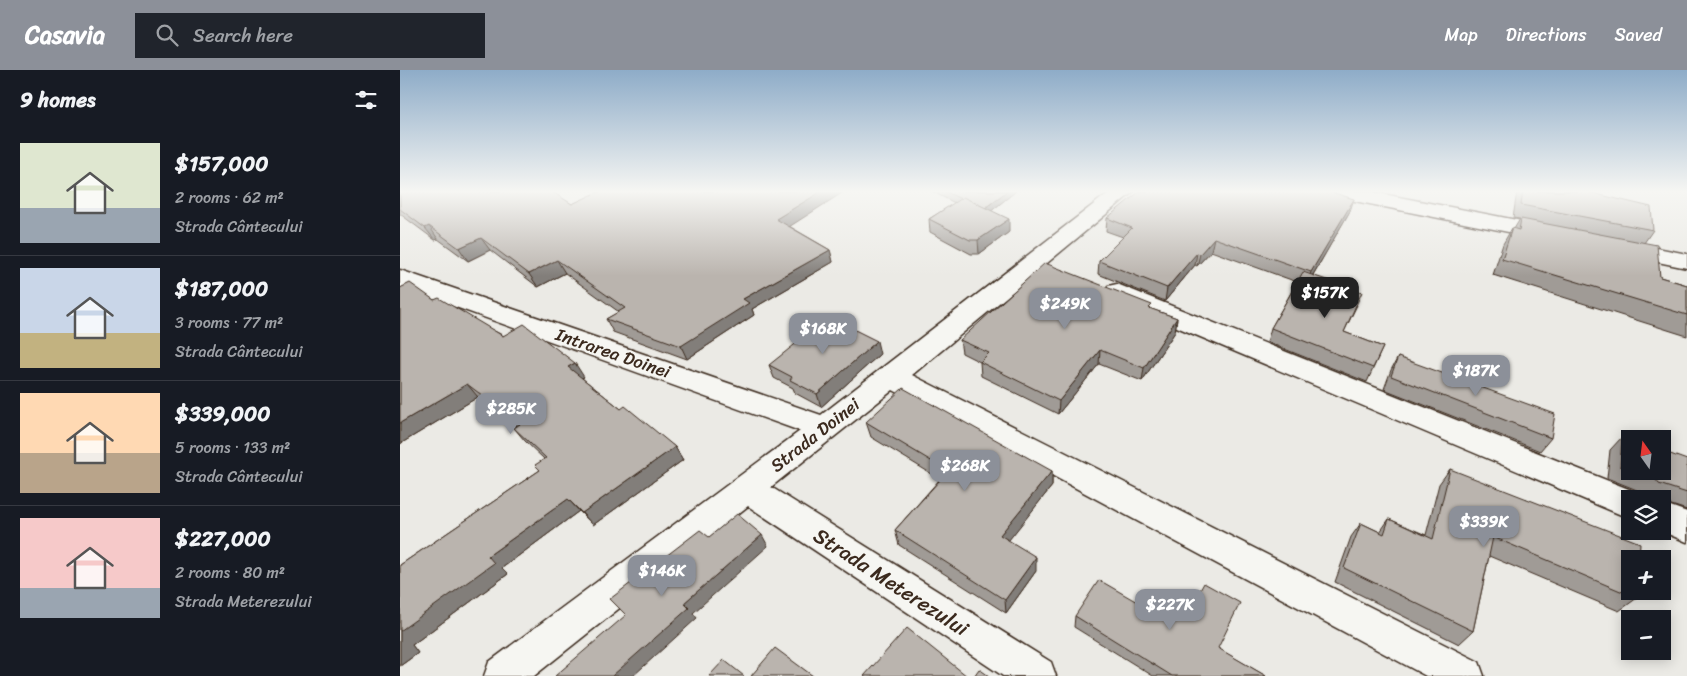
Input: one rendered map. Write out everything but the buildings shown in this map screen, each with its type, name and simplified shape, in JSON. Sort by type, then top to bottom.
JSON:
[{"type":"street","name":"Strada Doinei","points":[[504,676],[891,377],[1088,219]]},
{"type":"street","points":[[1476,219],[1570,238]]},
{"type":"street","points":[[1599,243],[1687,261]]},
{"type":"street","points":[[1037,260],[1064,271]]},
{"type":"street","name":"Intrarea Doinei","points":[[400,278],[825,428]]},
{"type":"street","points":[[1092,282],[1621,500]]},
{"type":"street","points":[[891,377],[1464,676]]},
{"type":"street","name":"Strada Meterezului","points":[[746,488],[1037,676]]},
{"type":"street","points":[[1671,521],[1687,527]]}]
